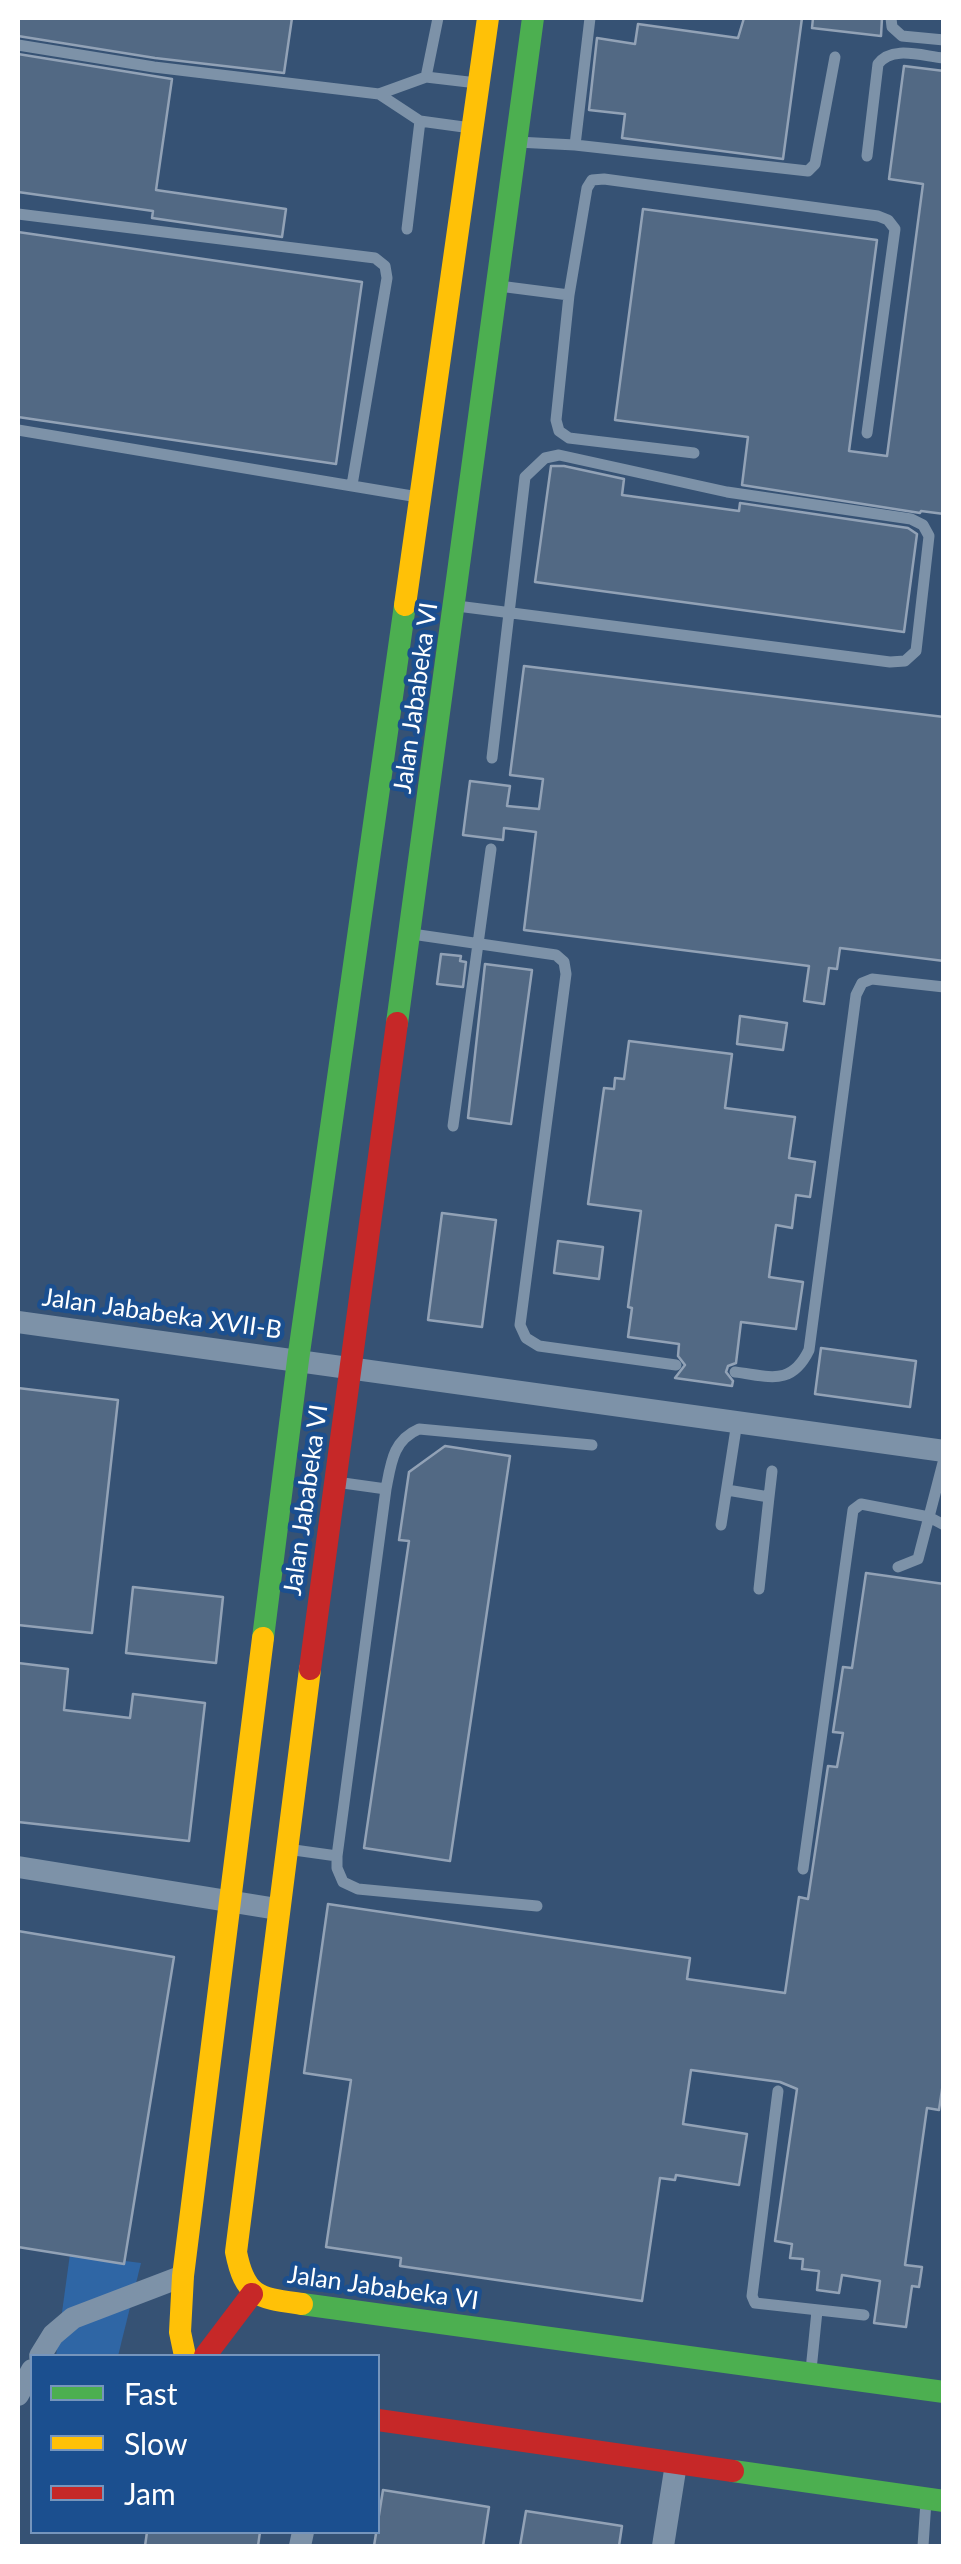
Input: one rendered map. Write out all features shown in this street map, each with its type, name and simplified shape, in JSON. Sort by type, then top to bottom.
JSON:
[{"type":"street","name":"Jalan Jababeka VI","points":[[185,2354],[180,2332],[183,2276],[298,1360],[488,18]]},
{"type":"street","name":"Jalan Jababeka VI","points":[[533,18],[278,1909],[236,2252],[240,2277],[252,2294],[265,2300],[944,2392]]},
{"type":"street","name":"Jalan Jababeka XVII-B","points":[[18,1322],[944,1451]]},
{"type":"street","points":[[18,1867],[278,1909]]},
{"type":"street","points":[[41,2354],[52,2335],[73,2318],[183,2276]]},
{"type":"street","points":[[207,2354],[252,2294]]},
{"type":"street","points":[[380,2420],[935,2500]]},
{"type":"street","points":[[663,2546],[676,2464]]},
{"type":"lane","points":[[426,77],[438,18]]},
{"type":"lane","points":[[575,145],[590,18]]},
{"type":"lane","points":[[891,18],[892,27],[902,36],[944,40]]},
{"type":"lane","points":[[18,45],[380,94],[420,121],[472,128]]},
{"type":"lane","points":[[866,156],[878,64],[884,56],[893,52],[944,58]]},
{"type":"lane","points":[[516,142],[808,171],[815,164],[836,58]]},
{"type":"lane","points":[[380,94],[426,77],[479,84]]},
{"type":"lane","points":[[407,228],[420,121]]},
{"type":"lane","points":[[694,454],[569,438],[560,431],[556,420],[569,295],[587,188],[592,180],[888,220],[895,229],[867,433]]},
{"type":"lane","points":[[18,214],[375,258],[384,266],[387,278],[352,486]]},
{"type":"lane","points":[[497,286],[569,295]]},
{"type":"lane","points":[[18,430],[422,498]]},
{"type":"lane","points":[[456,606],[512,613],[905,661],[916,651],[930,536],[924,525],[910,519],[727,492],[559,455],[546,458],[525,477],[512,613],[492,758]]},
{"type":"lane","points":[[454,1126],[491,849]]},
{"type":"lane","points":[[412,934],[556,955],[564,962],[566,974],[520,1325],[526,1338],[540,1346],[676,1365]]},
{"type":"lane","points":[[735,1372],[779,1377],[794,1372],[808,1350],[856,994],[862,983],[872,979],[944,988]]},
{"type":"lane","points":[[722,1525],[737,1422]]},
{"type":"lane","points":[[537,1906],[358,1889],[343,1882],[337,1856],[386,1489],[392,1456],[400,1441],[420,1429],[592,1445]]},
{"type":"lane","points":[[898,1567],[918,1559],[944,1459]]},
{"type":"lane","points":[[758,1589],[772,1471]]},
{"type":"lane","points":[[336,1482],[386,1489]]},
{"type":"lane","points":[[727,1490],[769,1497]]},
{"type":"lane","points":[[803,1869],[852,1510],[861,1504],[929,1517],[944,1525]]},
{"type":"lane","points":[[287,1849],[337,1856]]},
{"type":"lane","points":[[778,2091],[754,2303],[864,2316]]},
{"type":"lane","points":[[810,2374],[817,2311]]},
{"type":"lane","points":[[923,2546],[935,2500]]},
{"type":"shaded area","points":[[70,2254],[141,2263],[118,2354],[56,2354]]},
{"type":"building","points":[[18,18],[292,18],[284,73],[18,36]]},
{"type":"building","points":[[744,18],[802,18],[783,159],[622,138],[625,114],[589,110],[597,38],[635,44],[638,24],[738,38]]},
{"type":"building","points":[[813,18],[882,18],[881,36],[812,28]]},
{"type":"building","points":[[18,54],[172,79],[156,190],[286,209],[282,237],[152,218],[153,211],[18,192]]},
{"type":"building","points":[[904,66],[944,71],[944,514],[742,485],[748,437],[615,420],[643,209],[877,240],[849,451],[887,456],[923,184],[889,179]]},
{"type":"building","points":[[18,232],[362,282],[336,464],[18,417]]},
{"type":"building","points":[[551,466],[624,479],[622,495],[739,511],[740,503],[908,528],[917,534],[904,632],[535,582]]},
{"type":"building","points":[[524,666],[944,717],[944,961],[840,948],[837,969],[829,968],[824,1004],[804,1001],[809,966],[524,930],[536,832],[504,828],[503,840],[463,835],[470,781],[510,786],[507,806],[539,809],[543,779],[510,775]]},
{"type":"building","points":[[441,954],[461,956],[460,961],[466,962],[463,987],[437,984]]},
{"type":"building","points":[[485,964],[532,970],[511,1124],[468,1118]]},
{"type":"building","points":[[740,1016],[787,1023],[783,1050],[737,1044]]},
{"type":"building","points":[[629,1041],[732,1054],[725,1108],[795,1117],[789,1158],[815,1162],[810,1197],[796,1195],[792,1228],[776,1225],[769,1277],[803,1282],[796,1329],[741,1322],[736,1363],[728,1366],[726,1372],[732,1386],[675,1378],[685,1365],[678,1356],[679,1344],[628,1337],[632,1308],[628,1307],[641,1211],[588,1204],[604,1088],[614,1089],[615,1078],[624,1079]]},
{"type":"building","points":[[442,1213],[496,1220],[482,1327],[428,1320]]},
{"type":"building","points":[[558,1241],[603,1247],[599,1279],[554,1273]]},
{"type":"building","points":[[821,1348],[916,1361],[910,1407],[815,1394]]},
{"type":"building","points":[[18,1388],[118,1400],[92,1633],[18,1625]]},
{"type":"building","points":[[445,1446],[510,1456],[450,1861],[364,1848],[409,1541],[399,1540],[409,1472]]},
{"type":"building","points":[[866,1573],[944,1584],[944,2076],[939,2110],[927,2108],[905,2265],[922,2267],[919,2287],[912,2286],[906,2327],[874,2323],[880,2281],[842,2275],[839,2293],[817,2290],[819,2271],[802,2269],[803,2259],[790,2258],[792,2244],[775,2241],[797,2089],[780,2082],[691,2070],[683,2124],[747,2134],[739,2185],[676,2175],[675,2180],[660,2178],[642,2301],[400,2266],[401,2258],[326,2247],[351,2080],[304,2073],[328,1904],[690,1958],[687,1979],[785,1993],[799,1897],[808,1899],[828,1766],[837,1767],[843,1733],[833,1732],[843,1667],[852,1668]]},
{"type":"building","points":[[133,1587],[223,1597],[216,1663],[126,1653]]},
{"type":"building","points":[[18,1663],[68,1669],[64,1710],[130,1718],[133,1694],[205,1703],[189,1841],[18,1822]]},
{"type":"building","points":[[18,1931],[174,1957],[124,2264],[18,2247]]},
{"type":"building","points":[[383,2490],[489,2507],[483,2546],[374,2546],[376,2534],[380,2534]]},
{"type":"building","points":[[526,2511],[622,2526],[619,2546],[520,2546]]},
{"type":"building","points":[[147,2534],[260,2534],[258,2546],[145,2546]]},
{"type":"traffic: fast","points":[[397,1023],[533,18]]},
{"type":"traffic: fast","points":[[263,1638],[298,1360],[405,605]]},
{"type":"traffic: fast","points":[[302,2304],[944,2392]]},
{"type":"traffic: fast","points":[[733,2471],[944,2501]]},
{"type":"traffic: slow","points":[[405,605],[488,18]]},
{"type":"traffic: slow","points":[[185,2354],[180,2332],[183,2276],[263,1638]]},
{"type":"traffic: slow","points":[[302,2304],[257,2293],[244,2279],[236,2252],[310,1669]]},
{"type":"traffic: jam","points":[[310,1669],[397,1023]]},
{"type":"traffic: jam","points":[[207,2354],[252,2294]]},
{"type":"traffic: jam","points":[[380,2420],[733,2471]]}]
